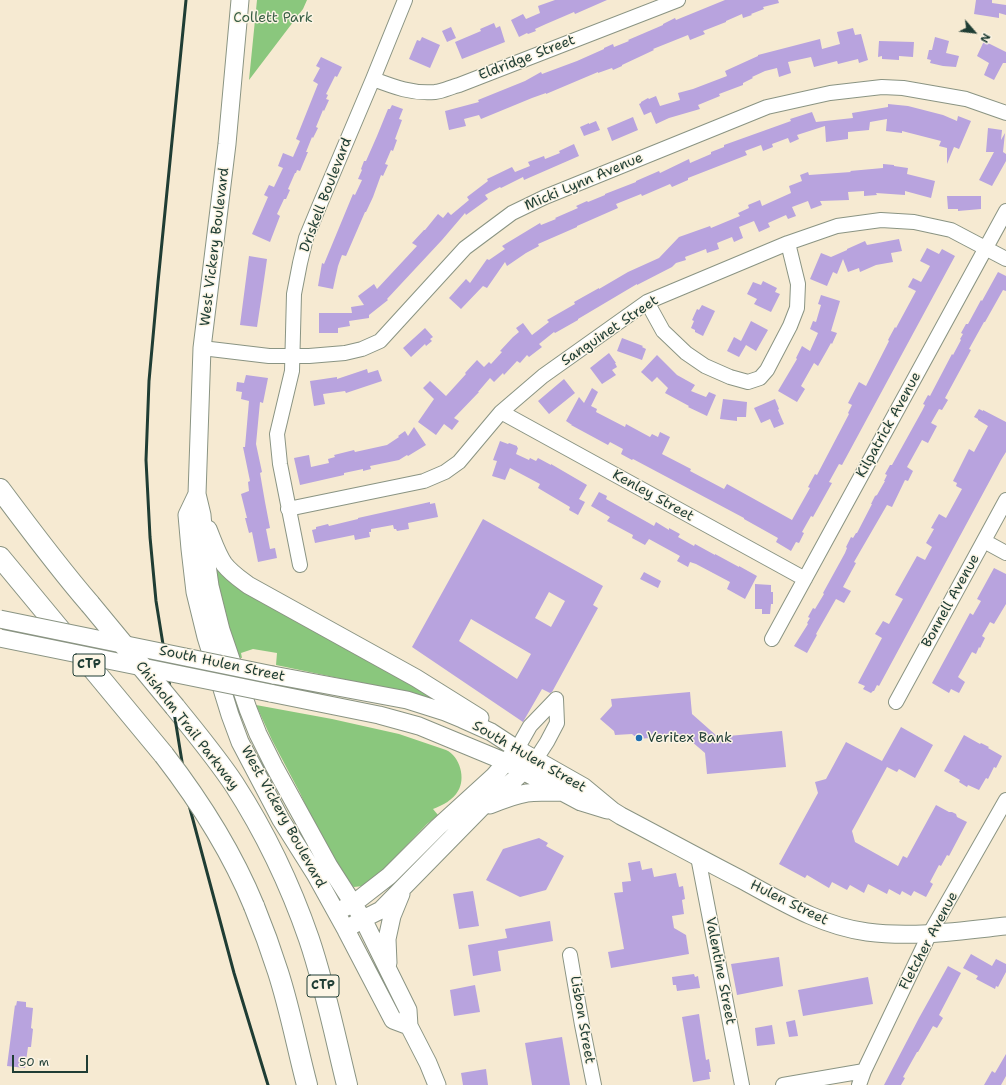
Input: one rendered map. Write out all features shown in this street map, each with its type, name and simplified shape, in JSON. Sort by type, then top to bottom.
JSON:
[{"type":"highway","name":"Chisholm Trail Parkway","points":[[0,489],[71,582],[210,750],[253,815],[270,847],[302,919],[316,962],[347,1085]]},
{"type":"highway","name":"CTP","points":[[0,557],[164,755],[196,797],[222,839],[234,862],[267,937],[287,1002],[307,1085]]},
{"type":"main road","name":"West Vickery Boulevard","points":[[240,0],[227,144],[202,348],[197,494],[202,515],[210,586],[221,630],[248,709],[261,740],[298,811],[362,919],[389,971],[408,1010],[409,1026],[428,1063],[437,1085]]},
{"type":"main road","name":"West Vickery Boulevard","points":[[197,494],[188,515],[195,592],[206,637],[240,742],[281,820],[315,874],[346,930],[393,1020],[409,1026]]},
{"type":"main road","points":[[202,515],[224,564],[235,576],[260,592],[416,678],[496,728],[517,749],[494,776],[438,827],[389,876],[353,904],[336,913]]},
{"type":"main road","name":"South Hulen Street","points":[[0,619],[273,675],[407,700],[445,712],[491,732],[517,749],[584,787],[613,811]]},
{"type":"main road","name":"South Hulen Street","points":[[0,638],[403,721],[434,732],[506,762],[581,802],[613,811]]},
{"type":"main road","points":[[346,930],[362,919],[381,910],[481,808],[536,759]]},
{"type":"main road","points":[[481,808],[506,799],[534,792],[563,792]]},
{"type":"main road","name":"Hulen Street","points":[[613,811],[799,911],[831,924],[866,932],[897,935],[1006,926]]},
{"type":"main road","points":[[389,971],[387,939],[396,906],[405,885]]},
{"type":"street","name":"Driskell Boulevard","points":[[300,565],[280,464],[277,434],[292,371],[294,294],[306,238],[405,0]]},
{"type":"street","name":"Eldridge Street","points":[[373,79],[396,88],[413,92],[436,92],[459,85],[678,0]]},
{"type":"street","name":"Micki Lynn Avenue","points":[[202,348],[269,356],[345,353],[362,349],[380,341],[465,248],[512,213],[545,197],[767,107],[830,93],[882,87],[903,88],[966,99],[1006,113]]},
{"type":"street","name":"Kilpatrick Avenue","points":[[772,640],[1006,211]]},
{"type":"street","name":"Sanguinet Street","points":[[288,509],[424,481],[445,472],[458,462],[501,412],[543,376],[647,302],[788,243],[837,226],[881,220],[914,222],[951,230],[1006,260]]},
{"type":"street","points":[[647,302],[663,331],[686,353],[705,366],[730,378],[748,382],[760,378],[767,370],[790,326],[797,308],[798,284],[788,243]]},
{"type":"street","name":"Kenley Street","points":[[501,412],[805,579]]},
{"type":"street","name":"Bonnell Avenue","points":[[896,702],[1006,500]]},
{"type":"street","points":[[984,541],[1006,553]]},
{"type":"street","points":[[517,749],[530,726],[556,699],[557,723],[536,759]]},
{"type":"street","name":"Fletcher Avenue","points":[[859,1085],[864,1071],[930,933],[1006,800]]},
{"type":"street","name":"Valentine Street","points":[[698,857],[742,1085]]},
{"type":"street","name":"Lisbon Street","points":[[570,955],[594,1085]]},
{"type":"street","points":[[783,1085],[864,1071]]},
{"type":"green space","name":"Collett Park","points":[[257,0],[307,0],[303,9],[249,80]]},
{"type":"green space","points":[[212,560],[442,699],[439,703],[376,686],[276,665],[277,653],[253,649],[241,653],[242,658],[237,657],[218,595]]},
{"type":"green space","points":[[256,705],[332,719],[399,734],[446,750],[455,757],[460,768],[461,780],[458,791],[451,800],[433,809],[438,815],[427,824],[378,875],[363,886],[354,887],[346,883],[321,839]]},
{"type":"building","points":[[555,0],[607,0],[575,14],[574,12],[535,29],[536,31],[519,37],[511,20],[523,14],[526,19],[540,13],[538,6]]},
{"type":"building","points":[[725,0],[778,0],[779,3],[763,7],[764,9],[743,18],[742,14],[703,31],[705,34],[690,40],[688,35],[653,49],[654,50],[613,70],[612,68],[598,72],[481,119],[479,115],[464,119],[466,126],[449,130],[445,111],[479,102],[478,100],[525,81],[541,72],[542,74],[577,61],[613,44],[614,47],[675,18],[676,20]]},
{"type":"building","points":[[976,0],[992,0],[992,3],[1006,5],[1006,15],[999,13],[999,18],[974,14]]},
{"type":"building","points":[[494,23],[496,28],[500,26],[505,42],[462,59],[455,42],[481,31],[480,29]]},
{"type":"building","points":[[451,27],[456,38],[447,42],[442,31]]},
{"type":"building","points":[[853,28],[855,35],[861,34],[868,60],[859,63],[858,59],[838,64],[837,61],[814,67],[811,57],[788,62],[791,73],[779,77],[777,68],[765,71],[752,77],[753,78],[743,83],[743,85],[719,94],[720,96],[698,105],[700,109],[669,118],[656,124],[651,112],[644,115],[639,104],[648,98],[649,99],[656,96],[660,106],[680,100],[678,93],[727,76],[725,71],[758,55],[820,39],[822,49],[840,44],[837,32]]},
{"type":"building","points":[[422,37],[440,45],[430,68],[409,59],[417,40],[420,41]]},
{"type":"building","points":[[935,37],[949,41],[946,53],[959,56],[956,67],[930,63],[931,60],[927,59],[929,50],[932,50]]},
{"type":"building","points":[[879,41],[914,42],[913,57],[899,56],[899,60],[882,59],[882,56],[878,57]]},
{"type":"building","points":[[984,41],[1006,52],[1006,63],[1003,63],[994,80],[984,75],[989,63],[977,56]]},
{"type":"building","points":[[321,57],[342,67],[337,77],[335,76],[326,94],[328,95],[326,99],[329,100],[316,127],[318,128],[313,138],[312,137],[306,152],[308,152],[300,171],[297,170],[295,173],[288,189],[290,190],[277,214],[280,216],[270,242],[252,234],[268,197],[264,195],[269,185],[274,187],[283,168],[278,166],[283,153],[293,157],[300,141],[296,139],[318,84],[313,81],[320,68],[316,66]]},
{"type":"building","points":[[888,104],[908,106],[943,115],[957,121],[958,116],[971,121],[959,149],[954,147],[947,164],[947,148],[939,146],[941,141],[902,131],[902,133],[886,131],[887,119],[870,122],[869,130],[848,132],[848,139],[826,142],[825,126],[797,135],[799,139],[790,143],[788,138],[772,144],[773,147],[763,151],[761,145],[745,151],[747,155],[688,178],[688,180],[672,187],[670,184],[642,196],[641,194],[616,204],[618,208],[538,244],[539,246],[507,266],[505,262],[487,288],[483,286],[461,309],[449,298],[466,279],[470,283],[487,259],[489,260],[505,249],[502,246],[540,223],[541,225],[556,219],[555,218],[578,208],[576,206],[587,201],[588,202],[605,195],[659,171],[660,173],[689,159],[690,163],[711,154],[711,152],[724,147],[724,145],[791,121],[790,119],[812,112],[816,122],[853,118],[852,113],[888,107]]},
{"type":"building","points":[[392,105],[403,109],[399,119],[402,120],[395,139],[397,140],[393,151],[391,150],[385,164],[388,165],[383,176],[381,175],[373,197],[346,256],[342,255],[333,289],[318,286],[322,263],[324,264],[353,194],[355,195],[362,180],[358,179],[364,161],[366,161],[388,109],[390,109]]},
{"type":"building","points":[[633,117],[638,130],[612,141],[607,128]]},
{"type":"building","points":[[596,121],[600,130],[584,136],[580,127]]},
{"type":"building","points":[[988,128],[1002,130],[1001,140],[1005,133],[1003,152],[1006,154],[1006,161],[992,186],[979,180],[994,152],[986,152]]},
{"type":"building","points":[[574,144],[579,156],[524,180],[523,177],[485,195],[488,199],[466,215],[465,213],[387,299],[388,300],[369,315],[369,318],[349,321],[350,326],[338,328],[338,333],[319,333],[319,313],[352,313],[351,307],[364,305],[358,296],[374,284],[377,289],[417,246],[412,243],[438,214],[443,218],[448,212],[451,215],[469,200],[467,197],[488,181],[487,179],[512,167],[515,172],[530,166],[528,162],[544,156],[545,159],[560,153],[559,151]]},
{"type":"building","points":[[883,164],[908,168],[907,174],[935,181],[931,198],[905,191],[905,195],[876,193],[877,195],[864,196],[864,191],[848,192],[849,200],[820,201],[822,205],[811,209],[808,201],[792,207],[796,216],[788,219],[786,215],[768,223],[770,227],[759,232],[754,221],[739,227],[743,238],[734,242],[732,237],[717,243],[719,249],[707,253],[706,249],[685,257],[686,260],[676,263],[672,267],[637,284],[578,320],[555,333],[554,332],[539,344],[542,347],[529,357],[527,355],[520,363],[517,361],[504,375],[503,373],[494,382],[490,378],[454,418],[459,421],[452,430],[444,424],[436,435],[418,422],[434,399],[423,388],[430,381],[446,396],[477,360],[484,367],[489,362],[491,364],[502,352],[500,351],[519,332],[516,328],[523,323],[532,335],[549,322],[547,320],[575,304],[574,302],[628,272],[659,258],[679,237],[710,226],[711,228],[740,216],[738,213],[749,208],[748,205],[760,200],[762,206],[791,193],[789,186],[802,181],[800,175],[808,172],[809,175],[883,168]]},
{"type":"building","points":[[947,196],[981,196],[981,209],[958,211],[958,209],[948,209]]},
{"type":"building","points":[[899,239],[902,251],[891,253],[893,262],[876,265],[860,272],[859,268],[848,272],[843,259],[837,274],[833,272],[827,286],[810,279],[821,253],[831,257],[865,241],[867,245]]},
{"type":"building","points":[[927,248],[939,254],[942,249],[955,256],[842,465],[839,464],[829,482],[832,483],[813,517],[811,516],[802,532],[804,533],[799,543],[796,542],[791,551],[776,542],[778,538],[744,518],[621,454],[623,449],[610,442],[608,445],[566,421],[579,397],[584,403],[592,388],[598,392],[591,406],[597,409],[596,412],[625,427],[626,424],[650,437],[652,434],[658,437],[660,432],[670,437],[662,454],[724,489],[727,484],[792,520],[810,488],[808,487],[815,474],[817,475],[849,414],[848,413],[852,405],[848,403],[859,382],[866,386],[889,341],[888,340],[916,291],[908,287],[913,278],[921,282],[930,266],[920,261]]},
{"type":"building","points":[[249,256],[267,259],[257,327],[240,325]]},
{"type":"building","points":[[998,272],[1006,276],[1006,291],[1003,290],[984,322],[969,349],[971,350],[945,398],[948,400],[942,410],[939,409],[931,423],[937,426],[928,443],[922,440],[907,467],[913,471],[908,481],[905,480],[892,507],[887,505],[854,562],[856,563],[843,587],[851,591],[844,603],[836,599],[807,653],[794,646],[808,624],[807,623],[810,618],[808,617],[824,594],[823,593],[845,553],[851,537],[853,538],[857,533],[875,496],[885,481],[887,475],[885,474],[890,465],[892,465],[922,411],[925,405],[923,404],[928,395],[930,396],[952,354],[953,355],[961,340],[960,339],[963,334],[961,333],[966,324],[968,324],[981,300],[982,301]]},
{"type":"building","points":[[763,281],[777,288],[775,292],[780,294],[771,312],[754,304],[757,299],[747,294],[753,282],[761,285]]},
{"type":"building","points":[[821,295],[840,301],[831,331],[837,333],[818,366],[814,363],[801,386],[805,389],[797,402],[778,391],[797,359],[796,358],[802,346],[810,351],[818,333],[810,329],[813,321],[816,322],[821,305],[818,304]]},
{"type":"building","points":[[702,305],[715,311],[703,336],[691,328],[694,321],[692,320],[697,309],[699,310]]},
{"type":"building","points":[[751,321],[768,330],[756,351],[746,345],[739,357],[727,351],[734,337],[741,341]]},
{"type":"building","points":[[425,328],[433,337],[430,339],[432,341],[426,346],[425,344],[411,357],[403,348]]},
{"type":"building","points":[[622,338],[643,346],[642,347],[646,349],[642,360],[617,351]]},
{"type":"building","points":[[609,353],[616,363],[617,367],[612,370],[616,375],[602,384],[590,368]]},
{"type":"building","points":[[657,355],[677,375],[695,385],[691,391],[706,397],[709,392],[716,395],[707,416],[688,407],[689,406],[665,393],[668,388],[657,377],[652,382],[641,372]]},
{"type":"building","points":[[367,369],[368,373],[378,370],[382,381],[346,393],[345,391],[323,394],[325,404],[314,406],[310,381],[337,377],[337,379]]},
{"type":"building","points":[[246,375],[268,378],[263,403],[260,402],[256,444],[262,472],[260,473],[270,528],[266,529],[270,549],[275,548],[277,558],[258,562],[252,532],[249,533],[245,518],[247,518],[241,494],[249,491],[248,482],[250,481],[243,447],[245,447],[249,401],[241,399],[242,392],[236,391],[237,382],[244,383]]},
{"type":"building","points":[[564,379],[575,393],[549,414],[538,401]]},
{"type":"building","points":[[723,399],[747,402],[746,417],[737,417],[737,421],[720,419]]},
{"type":"building","points":[[775,399],[784,424],[774,428],[770,419],[761,423],[754,408]]},
{"type":"building","points":[[979,409],[1006,422],[1006,452],[879,686],[877,685],[871,693],[863,689],[865,686],[858,683],[882,638],[875,634],[883,621],[889,624],[903,599],[895,595],[917,556],[925,560],[932,547],[926,543],[934,529],[931,528],[939,514],[946,518],[962,489],[956,486],[957,483],[953,481],[969,449],[974,452],[988,426],[974,417]]},
{"type":"building","points":[[414,427],[426,445],[408,456],[407,455],[399,460],[370,466],[371,469],[344,473],[344,475],[300,485],[294,458],[309,455],[311,467],[329,463],[328,459],[335,457],[334,455],[354,450],[355,452],[387,445],[405,431],[408,436]]},
{"type":"building","points":[[500,441],[517,446],[518,448],[516,454],[529,460],[530,458],[536,461],[538,458],[587,485],[579,499],[585,502],[578,515],[569,510],[570,507],[538,488],[540,484],[510,468],[505,480],[492,476],[497,461],[493,460]]},
{"type":"building","points":[[599,492],[607,496],[606,499],[654,526],[656,522],[669,530],[669,528],[680,534],[678,537],[694,546],[695,544],[757,576],[745,599],[727,589],[730,582],[696,564],[690,562],[688,567],[677,561],[680,556],[649,539],[645,545],[632,538],[633,535],[607,521],[610,517],[591,506]]},
{"type":"building","points":[[430,502],[430,504],[435,503],[438,517],[408,523],[409,529],[397,531],[394,529],[393,525],[371,529],[371,532],[369,532],[370,537],[355,540],[354,535],[315,543],[312,530],[316,529],[316,527],[328,524],[329,526]]},
{"type":"building","points":[[483,519],[603,586],[593,605],[598,608],[552,692],[550,693],[542,689],[523,722],[412,647]],"holes":[[[549,592],[565,601],[551,627],[535,618]],[[471,619],[531,654],[517,679],[459,641]]]},
{"type":"building","points":[[994,568],[1006,574],[1006,604],[994,624],[990,622],[982,636],[985,638],[980,648],[979,647],[976,654],[972,652],[958,677],[965,682],[959,693],[951,689],[949,693],[932,683],[970,613],[973,615],[981,601],[977,599]]},
{"type":"building","points":[[644,572],[661,581],[658,588],[640,579]]},
{"type":"building","points":[[755,584],[771,585],[771,592],[773,592],[773,604],[771,604],[770,614],[762,614],[762,609],[755,609]]},
{"type":"building","points":[[690,692],[692,714],[718,737],[782,731],[786,767],[707,774],[705,753],[684,735],[638,739],[632,734],[615,735],[614,731],[600,719],[612,706],[611,699]]},
{"type":"building","points":[[901,727],[933,745],[915,778],[899,769],[897,772],[887,767],[852,831],[855,842],[898,866],[903,856],[907,858],[936,805],[956,814],[957,817],[967,822],[949,856],[947,855],[941,866],[939,865],[930,882],[933,884],[926,897],[914,891],[911,896],[902,891],[900,895],[889,889],[887,894],[868,884],[864,893],[850,885],[847,890],[832,882],[829,888],[807,875],[805,878],[779,864],[818,793],[815,782],[826,779],[846,742],[882,761]]},
{"type":"building","points":[[964,735],[989,747],[988,748],[1002,756],[996,768],[994,767],[988,779],[986,778],[979,790],[968,785],[967,787],[959,782],[960,780],[944,771]]},
{"type":"building","points":[[539,838],[548,843],[546,846],[564,856],[546,890],[520,897],[486,880],[503,849]]},
{"type":"building","points":[[640,861],[642,870],[652,868],[654,877],[676,873],[679,887],[683,886],[685,899],[682,900],[684,914],[672,916],[674,928],[686,935],[689,954],[611,968],[608,952],[624,949],[614,893],[623,892],[622,882],[631,881],[628,863]]},
{"type":"building","points":[[473,891],[479,926],[459,929],[453,894]]},
{"type":"building","points":[[550,921],[553,941],[498,951],[501,971],[473,976],[468,945],[507,938],[505,929]]},
{"type":"building","points":[[971,954],[992,966],[996,959],[1006,964],[1006,972],[998,987],[996,986],[995,989],[976,979],[978,976],[963,968]]},
{"type":"building","points":[[779,957],[783,986],[737,995],[731,964]]},
{"type":"building","points":[[948,966],[961,973],[939,1015],[943,1018],[937,1028],[933,1026],[903,1077],[905,1078],[901,1085],[884,1085],[919,1018]]},
{"type":"building","points":[[694,974],[695,977],[698,976],[700,988],[677,991],[676,985],[673,985],[672,977]]},
{"type":"building","points":[[868,977],[873,1004],[803,1016],[798,990]]},
{"type":"building","points":[[475,985],[480,1012],[454,1016],[450,990]]},
{"type":"building","points":[[17,1001],[26,1002],[26,1007],[33,1008],[31,1047],[28,1047],[25,1068],[7,1066],[15,1005],[16,1006]]},
{"type":"building","points":[[699,1014],[706,1060],[709,1059],[711,1072],[709,1072],[710,1079],[693,1082],[682,1017]]},
{"type":"building","points":[[795,1020],[798,1036],[789,1037],[786,1022]]},
{"type":"building","points":[[772,1025],[775,1044],[757,1046],[755,1028]]},
{"type":"building","points":[[562,1037],[570,1085],[532,1085],[525,1043]]},
{"type":"building","points":[[1006,1054],[1006,1076],[1001,1085],[984,1085],[992,1071],[995,1073]]},
{"type":"building","points":[[486,1069],[488,1085],[463,1085],[461,1073]]},
{"type":"railway","points":[[186,0],[149,381],[146,460],[150,537],[156,601],[189,805],[234,973],[268,1085]]},
{"type":"place","name":"Veritex Bank","points":[[639,738]]}]
